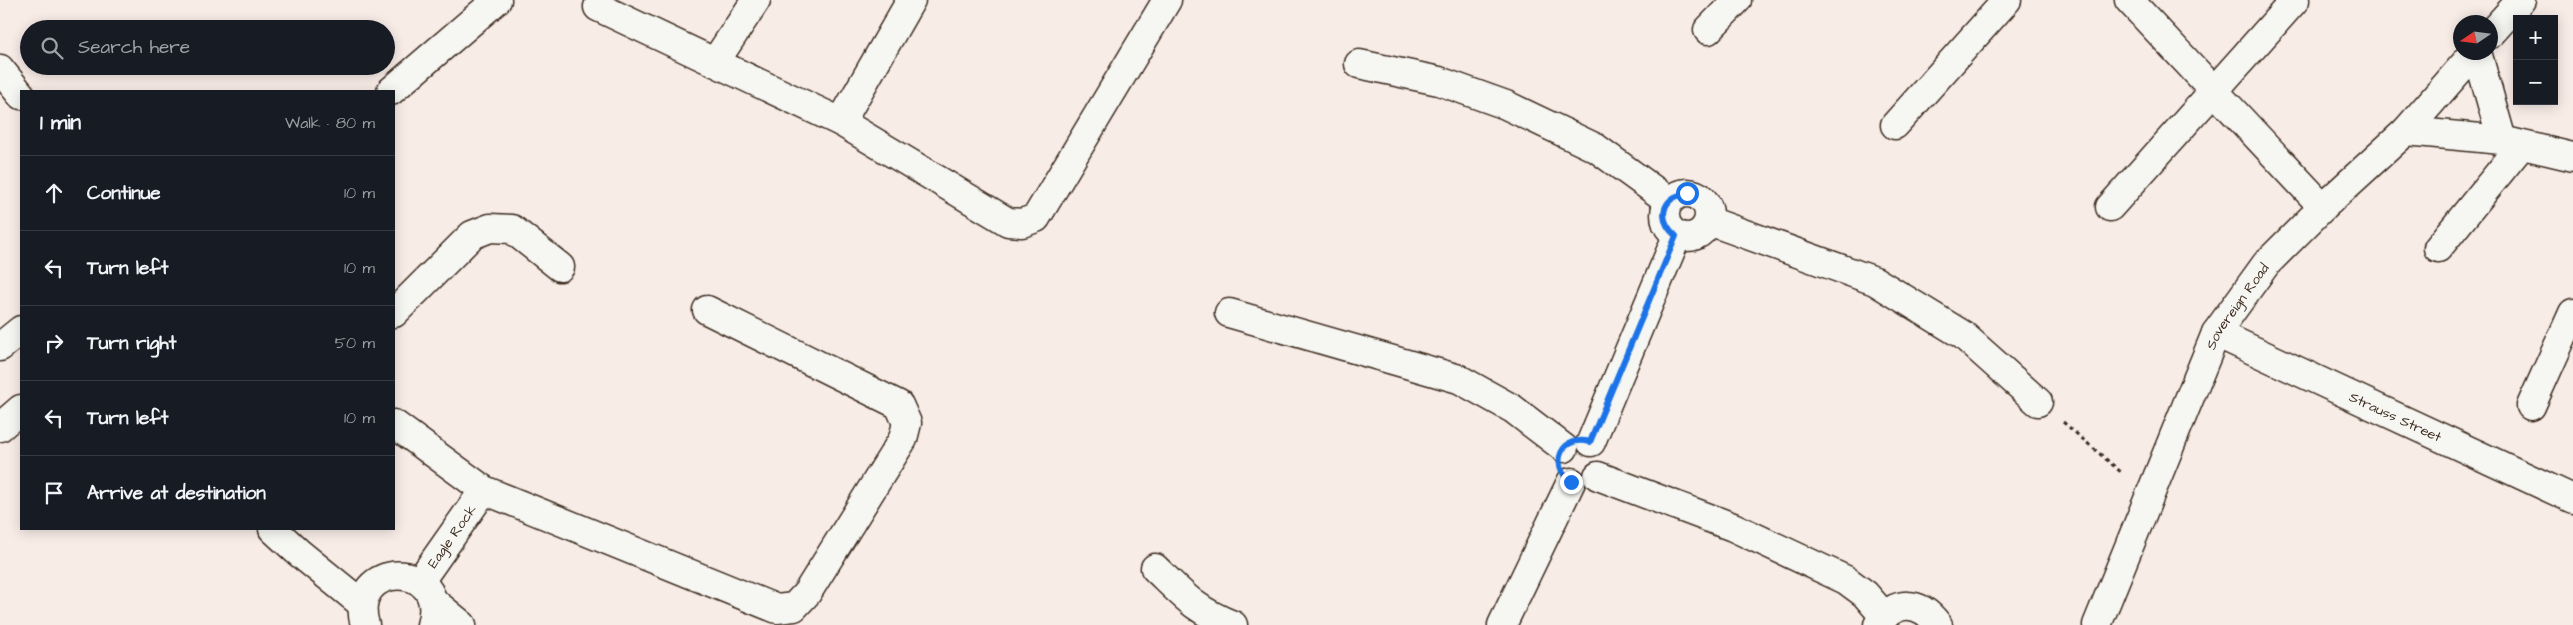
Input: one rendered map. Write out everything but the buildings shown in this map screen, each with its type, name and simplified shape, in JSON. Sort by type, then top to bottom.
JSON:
[{"type":"street","points":[[392,90],[497,0]]},
{"type":"street","points":[[715,62],[756,0]]},
{"type":"street","points":[[841,122],[911,0]]},
{"type":"street","points":[[598,7],[841,122],[1008,222],[1022,223],[1036,218],[1167,0]]},
{"type":"street","points":[[1708,30],[1737,0]]},
{"type":"street","points":[[1895,125],[2007,0]]},
{"type":"street","points":[[2129,0],[2323,207]]},
{"type":"street","points":[[2110,207],[2212,90],[2295,0]]},
{"type":"street","points":[[2498,25],[2521,0]]},
{"type":"street","name":"Sovereign Road","points":[[2097,625],[2216,333],[2266,264],[2323,207],[2406,131],[2469,60]]},
{"type":"street","points":[[2479,60],[2512,143]]},
{"type":"street","points":[[1359,64],[1439,81],[1506,105],[1596,148],[1669,201]]},
{"type":"street","points":[[0,69],[20,94]]},
{"type":"street","points":[[2406,131],[2512,143],[2573,158]]},
{"type":"street","points":[[2438,248],[2512,143]]},
{"type":"street","points":[[1687,193],[1697,195],[1705,202],[1709,211],[1709,221],[1704,230],[1696,236],[1686,238],[1676,236],[1664,220],[1665,210],[1669,201],[1677,195],[1687,193]]},
{"type":"street","points":[[1709,221],[1875,281],[1963,335],[2038,402]]},
{"type":"street","points":[[395,312],[472,235],[490,228],[512,229],[560,267]]},
{"type":"street","points":[[1590,442],[1676,236]]},
{"type":"street","points":[[395,425],[484,490],[777,609],[794,607],[807,593],[903,439],[907,423],[899,405],[707,310]]},
{"type":"street","points":[[1229,313],[1459,379],[1513,409],[1564,448]]},
{"type":"street","points":[[2531,406],[2573,313]]},
{"type":"street","points":[[0,347],[20,331]]},
{"type":"street","name":"Strauss Street","points":[[2216,333],[2573,499]]},
{"type":"street","points":[[0,427],[20,410]]},
{"type":"street","points":[[1581,439],[1590,442],[1598,448],[1602,457],[1603,467],[1598,476],[1590,482],[1581,484],[1571,482],[1563,476],[1559,466],[1564,448],[1571,442],[1581,439]]},
{"type":"street","points":[[1598,476],[1733,527],[1846,580],[1865,594],[1881,620],[1895,608],[1907,606],[1920,608],[1931,615],[1938,625]]},
{"type":"street","points":[[1502,625],[1571,482]]},
{"type":"street","name":"Eagle Rock","points":[[428,603],[484,490]]},
{"type":"street","points":[[274,530],[364,614]]},
{"type":"street","points":[[1156,568],[1191,604],[1209,616],[1233,625]]},
{"type":"street","points":[[364,614],[366,593],[384,577],[396,574],[408,576],[428,603],[462,625]]},
{"type":"path","points":[[2038,402],[2122,472],[2119,481]]},
{"type":"route","points":[[1571,482],[1563,476],[1559,466],[1560,457],[1564,448],[1571,442],[1581,439],[1590,442],[1676,236],[1664,220],[1665,210],[1669,201],[1677,195],[1687,193]]}]
